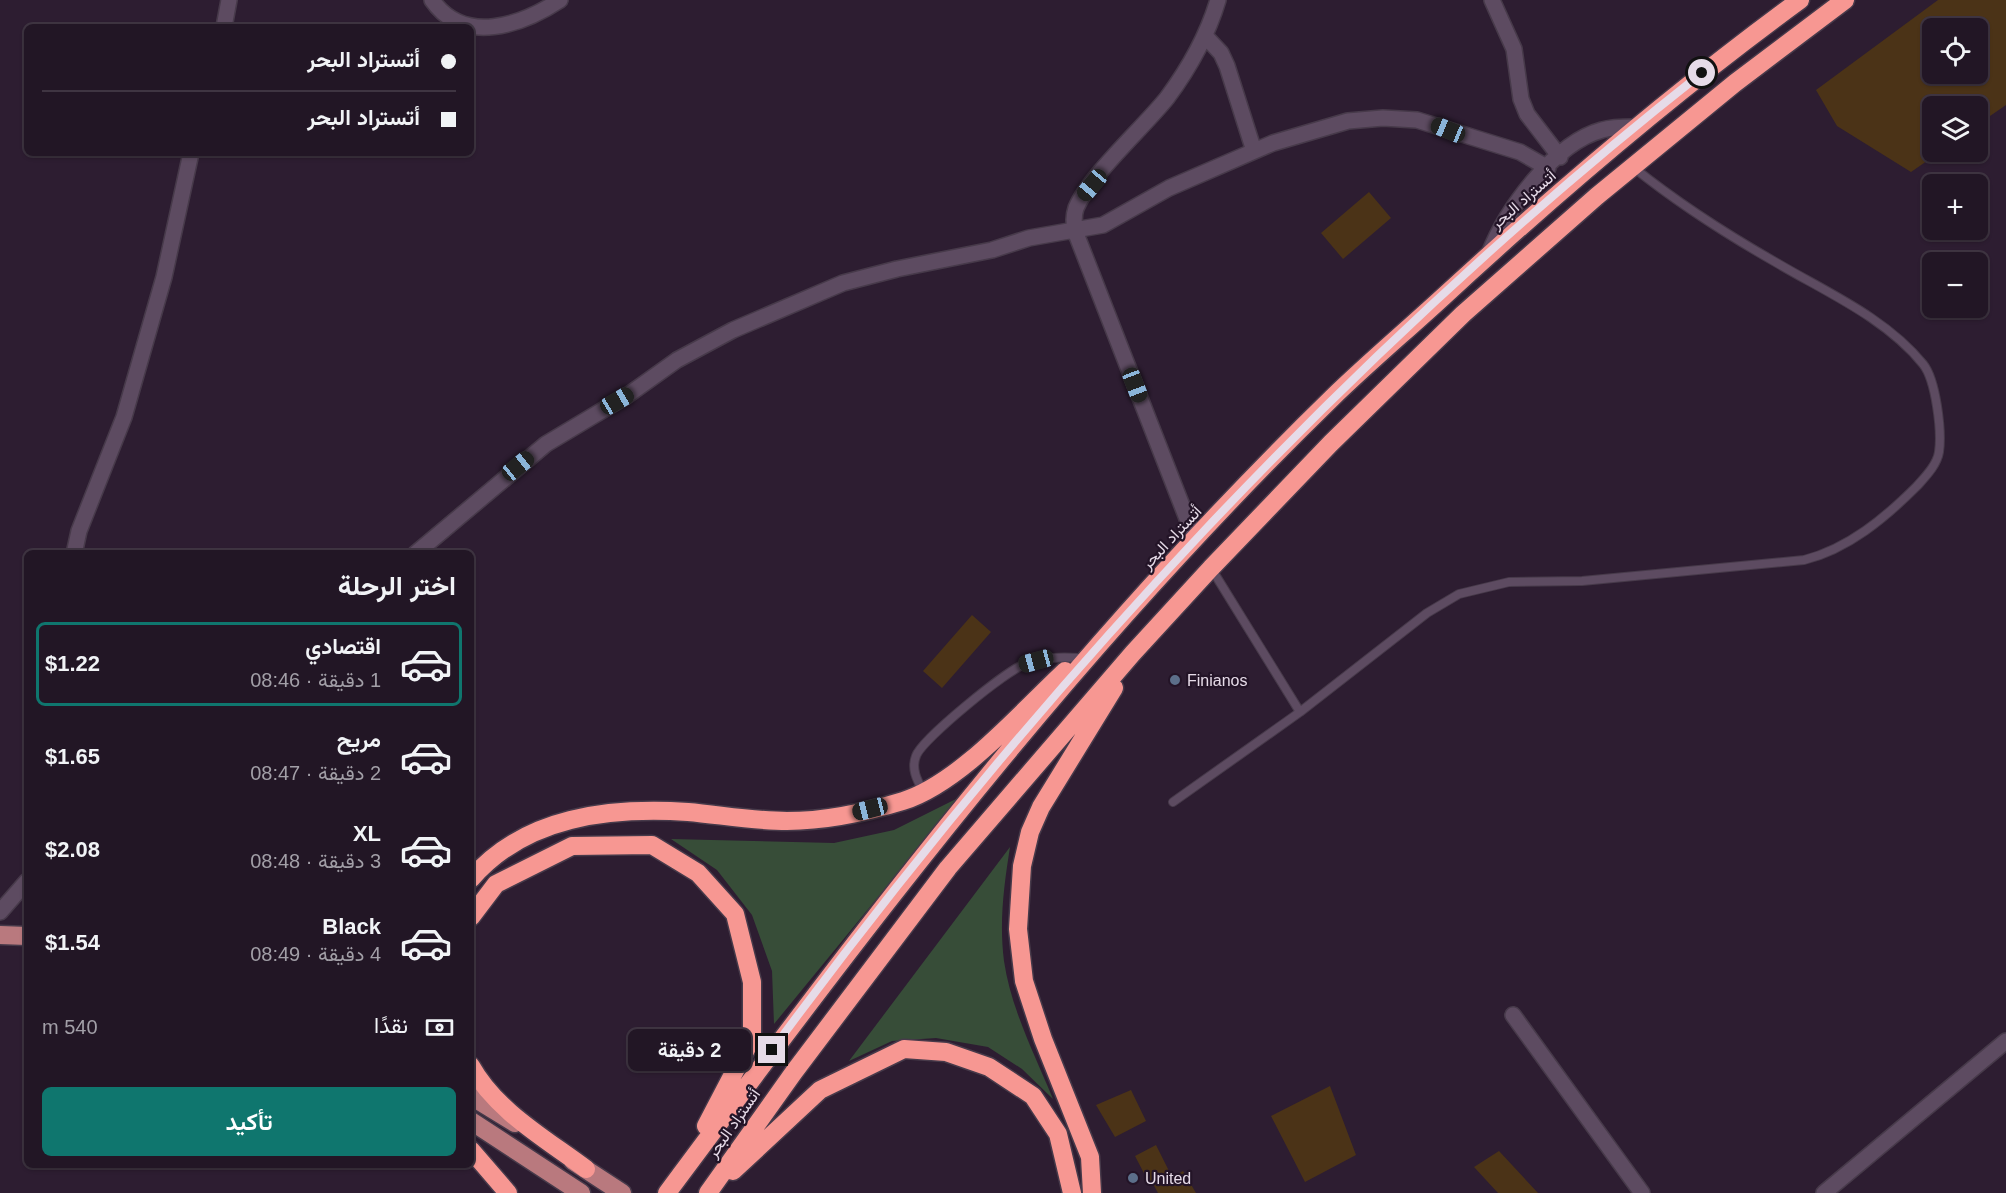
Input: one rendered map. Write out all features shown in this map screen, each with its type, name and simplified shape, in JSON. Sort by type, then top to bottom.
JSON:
[{"type":"highway","name":"أتستراد البحر","points":[[667,1193],[785,1033],[943,831],[1124,617],[1195,539],[1332,398],[1489,254],[1634,127],[1736,46],[1800,0]]},
{"type":"highway","name":"أتستراد البحر","points":[[709,1193],[794,1072],[948,868],[1133,653],[1211,568],[1331,443],[1463,314],[1632,167],[1736,82],[1845,0]]},
{"type":"highway","points":[[474,875],[482,865],[529,832],[572,818],[662,812],[788,821],[851,814],[906,800],[953,775],[1124,617]]},
{"type":"highway","points":[[1092,1193],[1090,1157],[1043,1039],[1024,981],[1018,929],[1022,866],[1030,832],[1041,807],[1133,653]]},
{"type":"highway","points":[[474,913],[496,884],[572,846],[652,845],[698,873],[735,914],[752,982],[752,1038],[685,1169]]},
{"type":"highway","points":[[709,1193],[819,1090],[904,1049],[946,1052],[989,1067],[1033,1096],[1058,1134],[1072,1193]]},
{"type":"highway","points":[[474,1071],[480,1082],[507,1110],[586,1169]]},
{"type":"highway","points":[[474,1153],[508,1193]]},
{"type":"main road","points":[[0,935],[24,936]]},
{"type":"main road","points":[[474,1098],[622,1193]]},
{"type":"main road","points":[[474,1123],[581,1193]]},
{"type":"street","points":[[225,24],[229,0]]},
{"type":"street","points":[[432,0],[446,16],[464,24]]},
{"type":"street","points":[[474,26],[486,28],[514,24],[561,0]]},
{"type":"street","points":[[1195,539],[1075,231],[1073,219],[1084,194],[1166,99],[1206,37],[1218,0]]},
{"type":"street","points":[[1492,0],[1514,49],[1524,106],[1540,133],[1560,157]]},
{"type":"street","points":[[1206,37],[1221,53],[1227,66],[1254,151]]},
{"type":"street","points":[[420,550],[546,444],[628,395],[677,360],[733,330],[820,291],[876,274],[992,250],[1029,238],[1075,231],[1116,219],[1169,188],[1254,151],[1292,136],[1340,123],[1365,119],[1400,118],[1434,124],[1505,147],[1548,168]]},
{"type":"street","points":[[1489,254],[1502,224],[1515,203],[1560,157],[1586,136],[1610,128],[1634,127]]},
{"type":"street","points":[[75,550],[79,531],[104,474],[127,407],[164,277],[189,156]]},
{"type":"street","points":[[0,912],[24,884]]},
{"type":"street","points":[[1513,1015],[1642,1193]]},
{"type":"street","points":[[1824,1193],[2006,1041]]},
{"type":"lane","points":[[1173,802],[1300,712],[1427,613],[1459,594],[1509,582],[1582,581],[1804,560],[1826,554],[1846,544],[1908,495],[1927,476],[1939,454],[1939,431],[1935,395],[1924,365],[1899,340],[1858,310],[1698,217],[1632,167]]},
{"type":"lane","points":[[1211,568],[1300,712]]},
{"type":"lane","points":[[923,791],[914,775],[915,756],[934,734],[1022,664],[1050,657],[1080,658]]},
{"type":"green space","points":[[960,797],[774,1024],[772,971],[752,915],[717,870],[671,839],[834,843],[894,830]]},
{"type":"green space","points":[[1010,847],[1002,918],[1007,979],[1031,1049],[1053,1099],[1022,1069],[988,1047],[936,1038],[892,1041],[849,1061]]},
{"type":"building","points":[[1938,0],[2006,0],[2006,105],[1988,117],[1988,96],[1922,96],[1922,162],[1926,162],[1911,172],[1837,126],[1816,90]]},
{"type":"building","points":[[1369,192],[1391,218],[1343,259],[1321,233]]},
{"type":"building","points":[[972,615],[991,632],[942,688],[923,671]]},
{"type":"building","points":[[1330,1086],[1356,1155],[1305,1182],[1271,1116]]},
{"type":"building","points":[[1131,1090],[1146,1121],[1115,1137],[1096,1105]]},
{"type":"building","points":[[1156,1145],[1172,1177],[1183,1171],[1196,1193],[1158,1193],[1152,1182],[1149,1183],[1135,1156]]},
{"type":"building","points":[[1499,1151],[1538,1193],[1498,1193],[1474,1167]]},
{"type":"place","name":"Finianos","points":[[1175,680]]},
{"type":"place","name":"United","points":[[1133,1178]]},
{"type":"route","points":[[772,1050],[943,831],[1124,617],[1195,539],[1332,398],[1489,254],[1634,127],[1702,73]]}]
